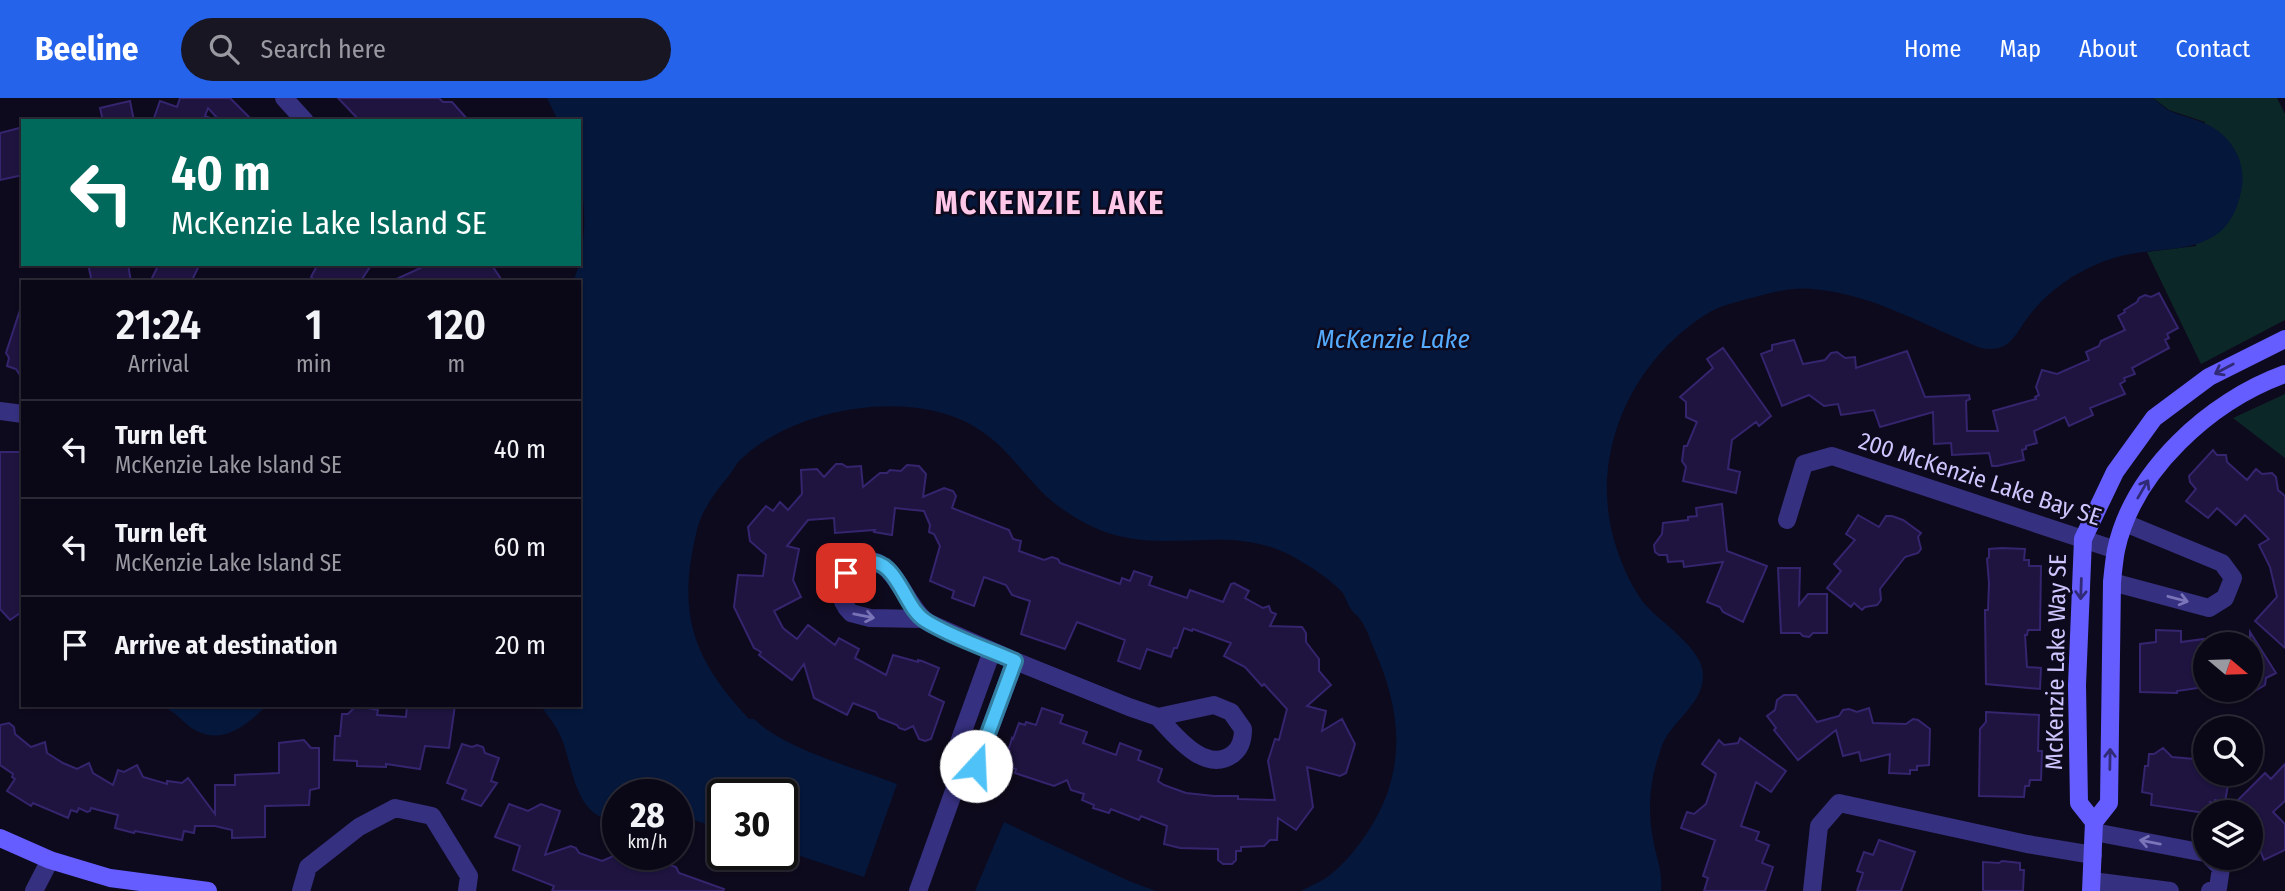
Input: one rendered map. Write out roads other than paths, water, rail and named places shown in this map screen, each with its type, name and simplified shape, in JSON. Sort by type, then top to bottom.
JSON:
[{"type":"street","points":[[284,98],[303,119]]},
{"type":"street","name":"McKenzie Lake Way SE","points":[[2094,827],[2079,803],[2077,685],[2083,539],[2115,472],[2154,418],[2209,377],[2285,339]]},
{"type":"street","name":"McKenzie Lake Way SE","points":[[2092,886],[2094,827],[2109,803],[2112,582],[2116,550],[2125,523],[2146,483],[2180,440],[2226,403],[2285,374]]},
{"type":"street","points":[[0,411],[21,414]]},
{"type":"street","name":"200 McKenzie Lake Bay SE","points":[[1787,520],[1804,464],[1832,456],[2116,550]]},
{"type":"street","points":[[2112,582],[2209,608],[2225,598],[2233,578],[2222,564],[2125,523]]},
{"type":"street","points":[[922,619],[897,580],[883,566],[864,562],[854,565],[846,573],[841,585],[841,596],[851,613],[870,618],[922,619],[1015,661],[1158,716]]},
{"type":"street","points":[[918,891],[955,788],[952,761],[992,651]]},
{"type":"street","points":[[955,788],[967,779],[976,766],[1015,661]]},
{"type":"street","points":[[1812,891],[1819,826],[1839,803],[2026,844],[2093,855]]},
{"type":"street","points":[[301,891],[308,867],[359,827],[395,808],[432,816],[469,876],[467,891]]},
{"type":"street","points":[[2094,827],[2193,850]]},
{"type":"street","points":[[0,838],[50,860],[90,873],[132,883],[208,891]]},
{"type":"street","points":[[34,891],[50,860]]},
{"type":"street","points":[[2210,891],[2218,888],[2221,870]]},
{"type":"street","points":[[2092,886],[2170,891]]},
{"type":"water","name":"McKenzie Lake","points":[[547,98],[2153,98],[2170,111],[2204,123],[2223,135],[2240,161],[2243,176],[2234,213],[2223,229],[2210,239],[2194,245],[2121,256],[2084,270],[2046,297],[2012,340],[2000,348],[1981,348],[1857,297],[1798,289],[1769,293],[1731,303],[1710,312],[1683,331],[1659,355],[1639,381],[1624,410],[1613,441],[1608,474],[1608,507],[1619,556],[1634,588],[1650,610],[1688,645],[1701,664],[1703,674],[1699,693],[1664,741],[1652,780],[1650,819],[1661,891],[1301,891],[1330,875],[1360,843],[1381,808],[1395,763],[1395,718],[1383,672],[1364,626],[1336,586],[1288,554],[1264,545],[1218,540],[1148,540],[1124,537],[1092,527],[1046,496],[990,437],[968,423],[941,413],[912,407],[881,406],[817,417],[788,428],[761,443],[739,461],[704,511],[698,526],[691,563],[688,589],[690,612],[694,634],[714,676],[749,719],[754,719],[783,740],[802,749],[897,784],[864,877],[798,855],[798,779],[707,779],[707,824],[693,820],[693,779],[602,779],[602,817],[585,804],[559,732],[541,707],[581,707],[581,280],[574,280],[581,266],[584,230],[581,119],[557,119]]},
{"type":"water","points":[[168,707],[265,707],[234,731],[215,736],[191,728]]},
{"type":"water","points":[[1004,822],[1129,881],[1156,891],[975,891]]},
{"type":"district","name":"MCKENZIE LAKE","points":[[1050,203]]}]
